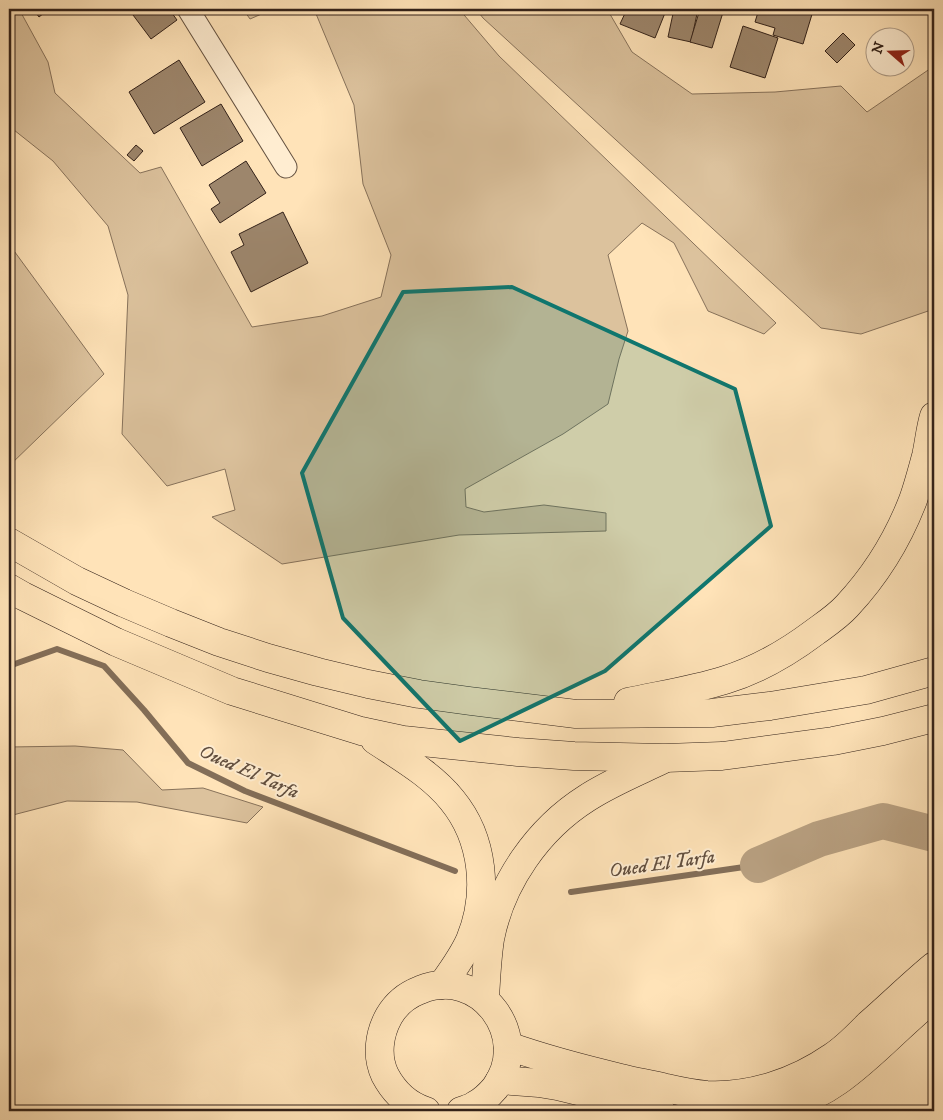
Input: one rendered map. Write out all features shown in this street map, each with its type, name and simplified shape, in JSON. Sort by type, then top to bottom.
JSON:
[{"type":"highway","points":[[576,714],[733,678],[769,662],[790,650],[829,622],[846,607],[863,587],[891,546],[902,525],[920,479],[934,416]]},
{"type":"highway","points":[[9,542],[70,577],[124,603],[211,639],[318,672],[419,694],[576,714],[712,713],[770,706],[866,690],[934,671]]},
{"type":"highway","points":[[9,588],[116,642],[232,691],[361,731],[403,740],[518,752],[582,756],[665,758],[722,756],[833,741],[934,718]]},
{"type":"highway","points":[[361,731],[435,782],[453,800],[467,822],[476,846],[482,880],[482,897],[476,923],[469,942],[442,985]]},
{"type":"highway","points":[[485,999],[490,938],[498,910],[509,883],[524,858],[542,835],[563,815],[587,798],[612,784],[665,758]]},
{"type":"highway","points":[[508,1046],[578,1068],[685,1092],[707,1095],[752,1091],[774,1086],[795,1078],[834,1056],[852,1042],[934,966]]},
{"type":"highway","points":[[426,1111],[400,1104],[383,1072],[380,1042],[390,1014],[400,1002],[412,993],[427,987],[442,985],[460,987],[485,999],[496,1012],[504,1028],[508,1046],[506,1064],[500,1080],[490,1094],[476,1105],[461,1111]]},
{"type":"highway","points":[[767,1111],[794,1104],[836,1083],[855,1069],[934,997]]},
{"type":"highway","points":[[500,1080],[557,1086],[661,1111]]},
{"type":"street","points":[[188,9],[286,167]]},
{"type":"highlighted area","points":[[512,287],[735,389],[771,526],[605,671],[460,741],[343,618],[302,473],[403,292]]},
{"type":"shaded area","points":[[9,9],[19,9],[48,62],[55,93],[140,173],[161,167],[252,327],[322,316],[381,297],[391,255],[363,184],[354,105],[314,9],[459,9],[499,56],[776,323],[764,334],[708,311],[674,243],[642,223],[608,255],[628,331],[608,404],[563,434],[465,489],[466,507],[484,512],[544,505],[606,513],[606,531],[459,535],[282,564],[212,517],[235,510],[225,469],[167,486],[122,434],[128,295],[108,226],[53,161],[9,126]]},
{"type":"shaded area","points":[[243,9],[273,9],[250,19]]},
{"type":"shaded area","points":[[476,9],[607,9],[632,52],[692,94],[775,92],[841,86],[867,112],[934,66],[934,309],[861,334],[821,328],[483,18]]},
{"type":"shaded area","points":[[9,244],[104,374],[9,466]]},
{"type":"shaded area","points":[[75,746],[123,750],[162,790],[203,788],[263,807],[247,823],[137,802],[67,801],[9,816],[9,747]]},
{"type":"building","points":[[33,9],[49,9],[39,17]]},
{"type":"building","points":[[133,9],[169,9],[177,20],[151,39],[130,11]]},
{"type":"building","points":[[627,9],[653,9],[665,13],[655,38],[620,24]]},
{"type":"building","points":[[674,9],[698,9],[691,42],[668,37]]},
{"type":"building","points":[[700,9],[724,9],[712,48],[690,42]]},
{"type":"building","points":[[759,9],[807,9],[813,11],[803,44],[773,35],[775,28],[755,22]]},
{"type":"building","points":[[857,9],[871,9],[869,14]]},
{"type":"building","points":[[743,26],[778,38],[765,78],[730,67]]},
{"type":"building","points":[[843,33],[855,45],[837,63],[825,51]]},
{"type":"building","points":[[179,60],[205,102],[154,134],[129,92]]},
{"type":"building","points":[[221,104],[243,141],[202,166],[180,128]]},
{"type":"building","points":[[136,145],[143,151],[134,161],[127,155]]},
{"type":"building","points":[[246,161],[266,193],[220,223],[211,209],[220,203],[209,185]]},
{"type":"building","points":[[283,212],[308,263],[251,292],[231,252],[244,245],[239,234]]},
{"type":"waterway","name":"Oued El Tarfa","points":[[9,666],[57,649],[104,666],[188,763],[245,791],[455,871]]},
{"type":"waterway","points":[[758,865],[819,839],[883,821],[934,834]]},
{"type":"waterway","name":"Oued El Tarfa","points":[[571,892],[758,865]]}]
